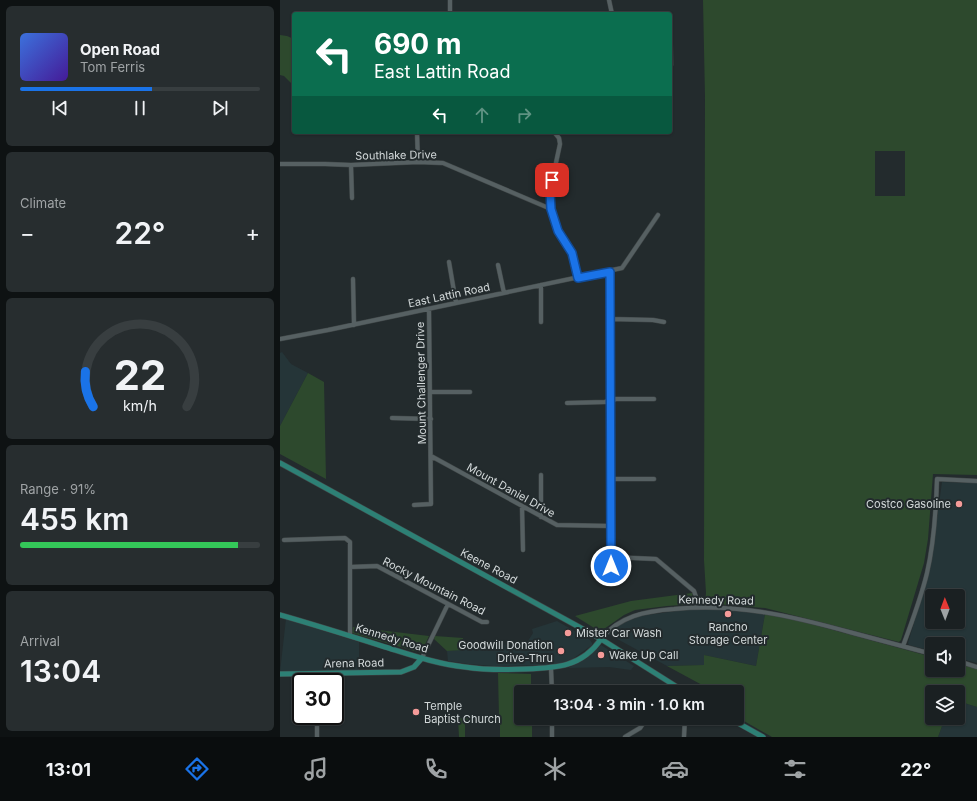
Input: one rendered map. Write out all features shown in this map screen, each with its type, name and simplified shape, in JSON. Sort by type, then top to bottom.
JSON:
[{"type":"main road","name":"Keene Road","points":[[280,463],[601,639],[674,685]]},
{"type":"main road","name":"Kennedy Road","points":[[280,615],[422,658],[449,665],[480,669],[551,668],[566,665],[590,652],[601,639]]},
{"type":"main road","name":"Arena Road","points":[[344,673],[401,672],[414,667],[422,658]]},
{"type":"main road","name":"Arena Road","points":[[280,674],[292,674]]},
{"type":"main road","points":[[742,725],[763,737]]},
{"type":"street","points":[[450,0],[450,12]]},
{"type":"street","points":[[609,0],[612,12]]},
{"type":"street","points":[[418,134],[418,162]]},
{"type":"street","points":[[556,134],[559,138],[560,144],[551,186],[551,209],[558,231],[572,253],[578,278]]},
{"type":"street","name":"Southlake Drive","points":[[280,164],[351,165],[418,162],[443,163],[551,209]]},
{"type":"street","points":[[351,165],[352,198]]},
{"type":"street","name":"East Lattin Road","points":[[280,339],[610,272],[622,268],[658,215]]},
{"type":"street","points":[[449,262],[456,303]]},
{"type":"street","points":[[498,265],[504,293]]},
{"type":"street","points":[[610,272],[611,566]]},
{"type":"street","points":[[353,278],[354,325]]},
{"type":"street","points":[[541,286],[542,322]]},
{"type":"street","name":"Mount Challenger Drive","points":[[414,505],[431,504],[430,308]]},
{"type":"street","points":[[610,319],[653,320],[664,322]]},
{"type":"street","points":[[430,392],[470,392]]},
{"type":"street","points":[[567,403],[605,402],[616,399],[654,399]]},
{"type":"street","points":[[392,418],[431,419]]},
{"type":"street","name":"Mount Daniel Drive","points":[[431,456],[553,524],[562,526],[611,526]]},
{"type":"street","points":[[541,475],[541,517]]},
{"type":"street","points":[[611,479],[654,479]]},
{"type":"street","points":[[902,646],[917,608],[929,564],[934,531],[937,479],[977,481]]},
{"type":"street","points":[[522,506],[523,550]]},
{"type":"street","points":[[284,540],[345,538],[350,542],[350,636]]},
{"type":"street","points":[[611,558],[656,559],[695,593],[697,607]]},
{"type":"street","name":"Rocky Mountain Road","points":[[350,567],[377,566],[482,622],[487,622]]},
{"type":"street","points":[[422,658],[448,604]]},
{"type":"street","name":"Kennedy Road","points":[[601,639],[616,624],[636,615],[669,609],[697,607],[742,609],[779,614],[925,652]]},
{"type":"street","points":[[965,663],[977,667]]},
{"type":"street","points":[[551,668],[552,685]]},
{"type":"street","points":[[316,725],[317,737]]},
{"type":"street","points":[[552,725],[552,737]]},
{"type":"street","points":[[625,737],[640,728],[642,725]]},
{"type":"street","points":[[684,725],[684,737]]},
{"type":"shaded area","points":[[282,352],[291,364],[308,373],[280,426],[280,353]]},
{"type":"shaded area","points":[[942,482],[977,483],[977,663],[965,660],[965,637],[925,637],[925,649],[909,645],[908,643],[930,569]]},
{"type":"shaded area","points":[[704,609],[765,614],[756,666],[704,655],[704,665],[667,666],[608,634],[623,623],[640,616]]},
{"type":"shaded area","points":[[286,619],[359,642],[359,670],[280,672]]},
{"type":"shaded area","points":[[557,621],[590,640],[592,645],[574,658],[563,663],[553,665],[493,666],[448,661],[447,651],[528,641],[533,633],[532,629]]},
{"type":"shaded area","points":[[601,645],[634,666],[631,670],[609,667],[568,668],[587,658]]},
{"type":"shaded area","points":[[965,703],[977,707],[977,737],[938,737],[942,725],[965,725]]},
{"type":"green space","points":[[703,0],[977,0],[977,475],[933,474],[928,539],[924,563],[901,640],[899,642],[765,608],[705,603],[705,97]],"holes":[[[875,151],[905,151],[905,196],[875,196]]]},
{"type":"green space","points":[[280,35],[292,38],[292,84],[284,76],[280,75]]},
{"type":"green space","points":[[308,373],[324,382],[326,479],[280,454],[280,426]]},
{"type":"green space","points":[[692,593],[695,604],[635,610],[624,615],[599,631],[575,616],[631,601]]},
{"type":"green space","points":[[765,614],[800,621],[925,655],[925,677],[965,677],[965,666],[977,669],[977,707],[965,703],[965,685],[925,685],[925,725],[942,725],[938,737],[772,737],[744,721],[744,685],[702,685],[667,666],[704,665],[704,655],[756,666]]},
{"type":"green space","points":[[353,627],[429,636],[421,653],[352,633]]},
{"type":"green space","points":[[435,636],[463,638],[464,650],[447,651],[434,639]]},
{"type":"green space","points":[[498,673],[531,674],[531,685],[514,685],[514,725],[532,725],[532,737],[500,737],[500,723],[487,723],[487,720],[465,720],[465,737],[459,737],[458,718],[499,717]]},
{"type":"place","name":"Costco Gasoline","points":[[959,504]]},
{"type":"place","name":"Rancho Storage Center","points":[[728,614]]},
{"type":"place","name":"Mister Car Wash","points":[[568,633]]},
{"type":"place","name":"Goodwill Donation Drive-Thru","points":[[561,651]]},
{"type":"place","name":"Wake Up Call","points":[[601,655]]},
{"type":"place","name":"Temple Baptist Church","points":[[416,712]]},
{"type":"route","points":[[552,180],[550,192],[551,209],[558,231],[572,253],[578,278],[610,272],[611,566]]}]
